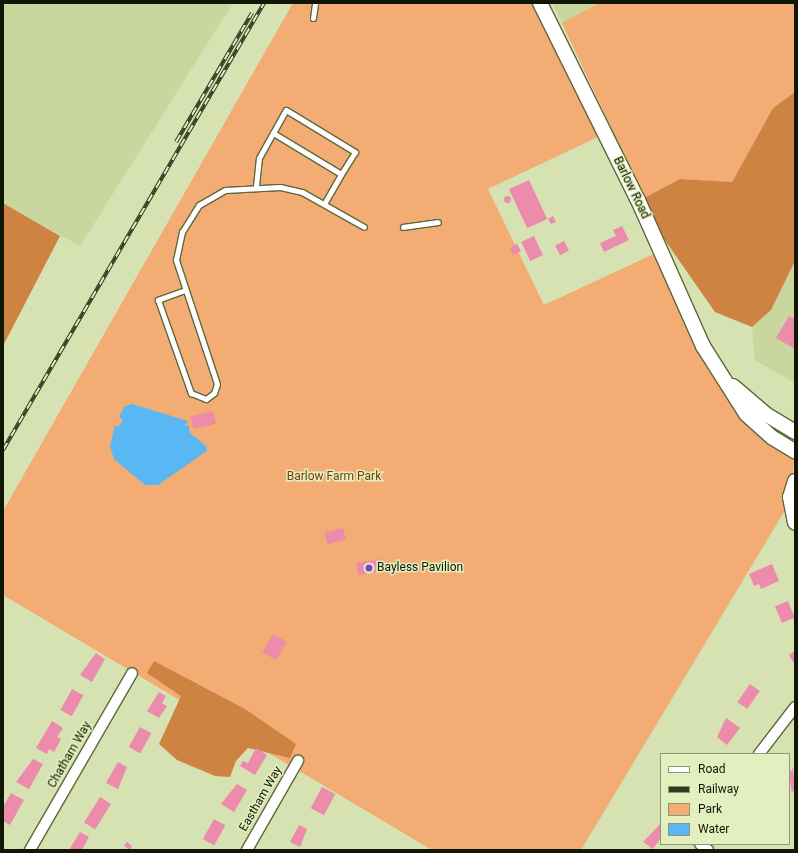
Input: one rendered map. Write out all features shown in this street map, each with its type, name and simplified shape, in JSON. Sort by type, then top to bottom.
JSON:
[{"type":"street","name":"Barlow Road","points":[[540,3],[638,200],[704,346],[746,414],[773,438],[795,451]]},
{"type":"street","name":"Barlow Road","points":[[721,373],[748,400],[795,432]]},
{"type":"street","points":[[794,517],[790,497],[795,481]]},
{"type":"street","name":"Chatham Way","points":[[30,850],[132,673]]},
{"type":"street","points":[[760,753],[795,708]]},
{"type":"street","name":"Eastham Way","points":[[247,850],[298,761]]},
{"type":"lane","points":[[313,18],[315,3]]},
{"type":"lane","points":[[256,186],[259,158],[286,110],[355,152],[324,204]]},
{"type":"lane","points":[[273,133],[341,174]]},
{"type":"lane","points":[[184,290],[158,300],[191,393],[206,399],[214,393],[217,384],[184,290],[176,260],[189,216],[212,195],[256,186],[302,192],[364,226]]},
{"type":"lane","points":[[403,227],[438,222]]},
{"type":"shaded area","points":[[3,3],[233,3],[80,246],[3,203]]},
{"type":"shaded area","points":[[552,3],[599,3],[562,23]]},
{"type":"shaded area","points":[[795,92],[795,261],[771,310],[752,327],[715,312],[662,236],[644,198],[680,179],[732,182],[773,108]]},
{"type":"shaded area","points":[[3,203],[60,236],[3,346]]},
{"type":"shaded area","points":[[795,261],[795,383],[755,360],[752,327],[771,310]]},
{"type":"shaded area","points":[[154,661],[245,709],[296,744],[290,758],[248,748],[236,761],[230,777],[215,776],[177,760],[159,744],[181,696],[147,673]]},
{"type":"green space","name":"Barlow Farm Park","points":[[293,3],[536,3],[602,135],[488,189],[544,305],[658,252],[717,374],[795,452],[790,502],[581,850],[432,850],[3,595],[3,511]]},
{"type":"green space","points":[[599,3],[795,3],[795,92],[773,108],[732,182],[680,179],[644,198],[562,23]]},
{"type":"water","points":[[132,404],[188,421],[184,426],[189,425],[190,433],[206,446],[207,451],[158,485],[145,485],[114,459],[110,446],[115,425],[118,427],[123,420],[119,417],[124,407]]},
{"type":"building","points":[[529,180],[547,219],[527,228],[509,189]]},
{"type":"building","points":[[507,195],[510,196],[510,202],[507,203],[504,202],[503,199],[504,196]]},
{"type":"building","points":[[553,216],[556,222],[551,224],[548,219]]},
{"type":"building","points":[[622,226],[629,240],[604,252],[600,243],[616,236],[613,230]]},
{"type":"building","points":[[534,236],[543,255],[530,261],[521,242]]},
{"type":"building","points":[[564,241],[569,251],[560,255],[555,246]]},
{"type":"building","points":[[517,244],[521,251],[513,255],[510,248]]},
{"type":"building","points":[[789,316],[795,319],[795,349],[776,338]]},
{"type":"building","points":[[213,411],[216,424],[194,429],[191,416]]},
{"type":"building","points":[[343,528],[346,540],[327,544],[325,533]]},
{"type":"building","name":"Bayless Pavilion","points":[[381,559],[383,571],[358,575],[356,563]]},
{"type":"building","points":[[772,564],[779,581],[761,589],[759,584],[754,586],[749,574]]},
{"type":"building","points":[[788,601],[795,618],[782,623],[775,606]]},
{"type":"building","points":[[273,634],[287,642],[276,660],[262,652]]},
{"type":"building","points":[[795,651],[795,665],[789,655]]},
{"type":"building","points":[[96,653],[105,659],[92,682],[80,675]]},
{"type":"building","points":[[750,684],[760,691],[747,709],[737,702]]},
{"type":"building","points":[[72,689],[83,695],[72,716],[60,710]]},
{"type":"building","points":[[159,692],[166,696],[162,703],[167,706],[159,718],[147,711]]},
{"type":"building","points":[[726,718],[740,728],[727,745],[717,737]]},
{"type":"building","points":[[52,721],[63,728],[57,737],[61,739],[54,752],[49,749],[47,754],[36,748]]},
{"type":"building","points":[[140,727],[151,733],[140,753],[129,747]]},
{"type":"building","points":[[256,748],[267,755],[255,775],[240,766],[243,761],[248,763]]},
{"type":"building","points":[[33,759],[43,764],[29,789],[16,782]]},
{"type":"building","points":[[118,762],[127,767],[118,789],[106,783]]},
{"type":"building","points":[[793,768],[795,788],[792,793],[790,780],[790,772]]},
{"type":"building","points":[[237,784],[247,790],[234,812],[221,804]]},
{"type":"building","points":[[322,787],[335,794],[324,815],[311,808]]},
{"type":"building","points":[[11,793],[24,800],[10,825],[3,821],[3,807]]},
{"type":"building","points":[[100,797],[111,804],[95,829],[84,822]]},
{"type":"building","points":[[214,819],[225,825],[214,845],[203,839]]},
{"type":"building","points":[[660,824],[660,839],[653,849],[643,842]]},
{"type":"building","points":[[299,825],[307,829],[300,847],[290,842]]},
{"type":"building","points":[[80,832],[89,837],[82,850],[69,850]]},
{"type":"building","points":[[127,842],[132,846],[130,850],[124,846]]},
{"type":"railway","points":[[3,450],[264,3]]},
{"type":"railway","points":[[176,142],[252,13]]},
{"type":"place","name":"Bayless Pavilion","points":[[369,568]]}]
